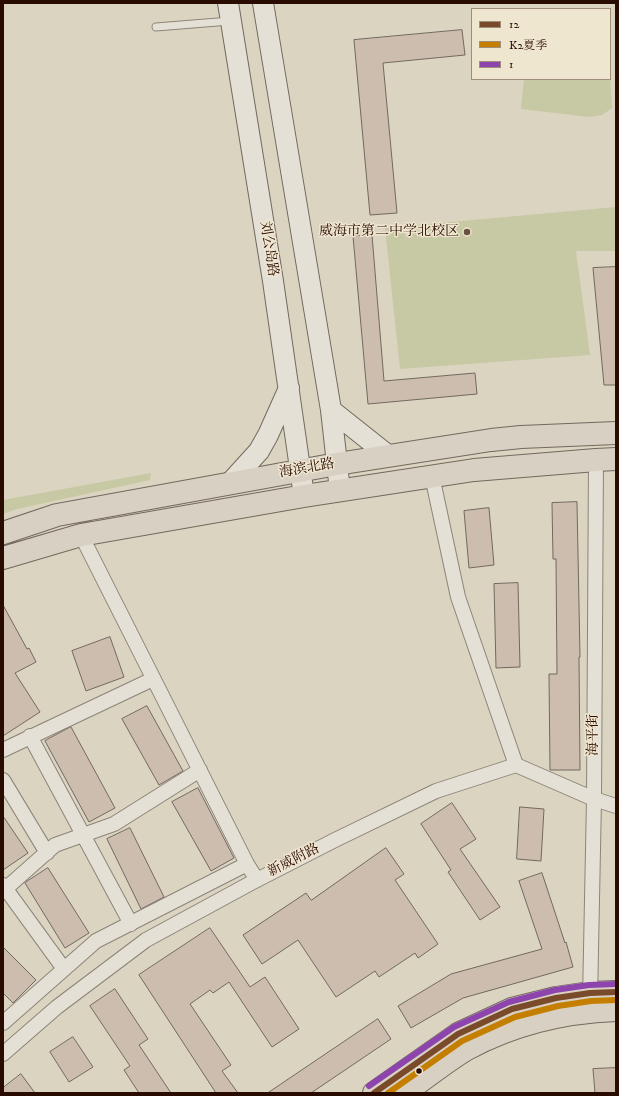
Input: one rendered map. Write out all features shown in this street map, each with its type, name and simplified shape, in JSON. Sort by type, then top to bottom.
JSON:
[{"type":"main road","points":[[263,3],[331,410],[340,491]]},
{"type":"main road","name":"刘公岛路","points":[[229,12],[289,388],[304,496]]},
{"type":"main road","points":[[230,483],[259,450],[268,435],[289,388]]},
{"type":"main road","points":[[331,410],[388,456]]},
{"type":"main road","name":"海滨北路","points":[[3,532],[57,515],[337,464],[491,440],[521,437],[616,433]]},
{"type":"main road","name":"海滨北路","points":[[3,558],[81,535],[304,496],[474,470],[606,460]]},
{"type":"main road","points":[[404,1093],[467,1050],[513,1028],[560,1015],[616,992]]},
{"type":"main road","points":[[374,1093],[458,1034],[512,1009],[556,998],[590,1002],[616,1010]]},
{"type":"street","name":"海平街","points":[[590,1002],[594,799],[606,460]]},
{"type":"street","points":[[432,476],[458,597],[516,765],[594,799],[616,806]]},
{"type":"street","points":[[81,535],[247,864],[257,880]]},
{"type":"street","points":[[3,750],[153,679]]},
{"type":"street","points":[[30,736],[131,924]]},
{"type":"street","name":"新威附路","points":[[3,1054],[57,1007],[146,940],[257,880],[436,791],[516,765]]},
{"type":"street","points":[[64,969],[4,888],[55,845],[114,824],[200,770]]},
{"type":"street","points":[[3,780],[47,853]]},
{"type":"street","points":[[5,1017],[96,941],[247,864]]},
{"type":"lane","points":[[156,27],[229,12]]},
{"type":"green space","points":[[524,80],[610,80],[612,108],[602,115],[589,117],[521,109]]},
{"type":"green space","points":[[616,207],[616,251],[576,251],[590,355],[400,369],[385,228]]},
{"type":"green space","points":[[151,473],[150,480],[17,509],[3,514],[3,500]]},
{"type":"building","points":[[462,30],[465,55],[383,63],[397,213],[370,215],[354,40]]},
{"type":"building","points":[[372,235],[384,381],[475,373],[477,394],[368,404],[353,236]]},
{"type":"building","points":[[616,267],[616,385],[604,385],[593,268]]},
{"type":"building","points":[[577,502],[580,657],[580,770],[550,770],[549,674],[557,674],[556,559],[553,559],[552,503]]},
{"type":"building","points":[[489,508],[494,565],[469,568],[464,511]]},
{"type":"building","points":[[518,583],[520,667],[496,668],[494,584]]},
{"type":"building","points":[[3,605],[27,649],[29,648],[36,662],[15,673],[40,712],[3,736]]},
{"type":"building","points":[[110,637],[124,677],[86,691],[72,651]]},
{"type":"building","points":[[147,706],[183,771],[159,785],[122,719]]},
{"type":"building","points":[[71,727],[115,808],[89,822],[45,741]]},
{"type":"building","points":[[198,788],[234,858],[211,871],[172,802]]},
{"type":"building","points":[[452,803],[476,839],[460,849],[500,907],[480,920],[448,872],[451,870],[421,824]]},
{"type":"building","points":[[520,807],[544,809],[541,861],[517,859]]},
{"type":"building","points":[[3,816],[28,853],[3,870]]},
{"type":"building","points":[[130,828],[164,897],[141,909],[107,839]]},
{"type":"building","points":[[386,848],[404,874],[395,880],[438,944],[418,958],[415,953],[379,977],[375,971],[336,997],[298,940],[262,964],[243,935],[306,893],[311,900]]},
{"type":"building","points":[[48,868],[89,933],[65,948],[25,883]]},
{"type":"building","points":[[542,873],[573,967],[463,998],[411,1028],[398,1006],[451,974],[542,949],[519,881]]},
{"type":"building","points":[[210,928],[250,987],[265,977],[299,1029],[272,1047],[229,982],[213,993],[210,990],[190,1004],[231,1065],[222,1071],[238,1093],[216,1093],[139,975]]},
{"type":"building","points":[[3,947],[36,980],[13,1003],[3,993]]},
{"type":"building","points":[[115,989],[148,1039],[139,1045],[171,1093],[139,1093],[124,1070],[130,1066],[90,1006]]},
{"type":"building","points":[[378,1019],[391,1039],[311,1093],[268,1093]]},
{"type":"building","points":[[73,1037],[93,1067],[69,1082],[50,1052]]},
{"type":"building","points":[[616,1068],[616,1093],[595,1093],[593,1069]]},
{"type":"building","points":[[21,1074],[35,1093],[3,1093],[3,1088]]},
{"type":"transit line","name":"1","points":[[369,1086],[454,1027],[509,1002],[555,990],[589,985],[616,984]]},
{"type":"transit line","name":"12","points":[[374,1093],[458,1034],[512,1009],[556,998],[590,993],[616,992]]},
{"type":"transit line","name":"K2夏季","points":[[388,1093],[462,1041],[515,1017],[558,1006],[591,1001],[616,1000]]},
{"type":"place","name":"威海市第二中学北校区","points":[[467,232]]}]
